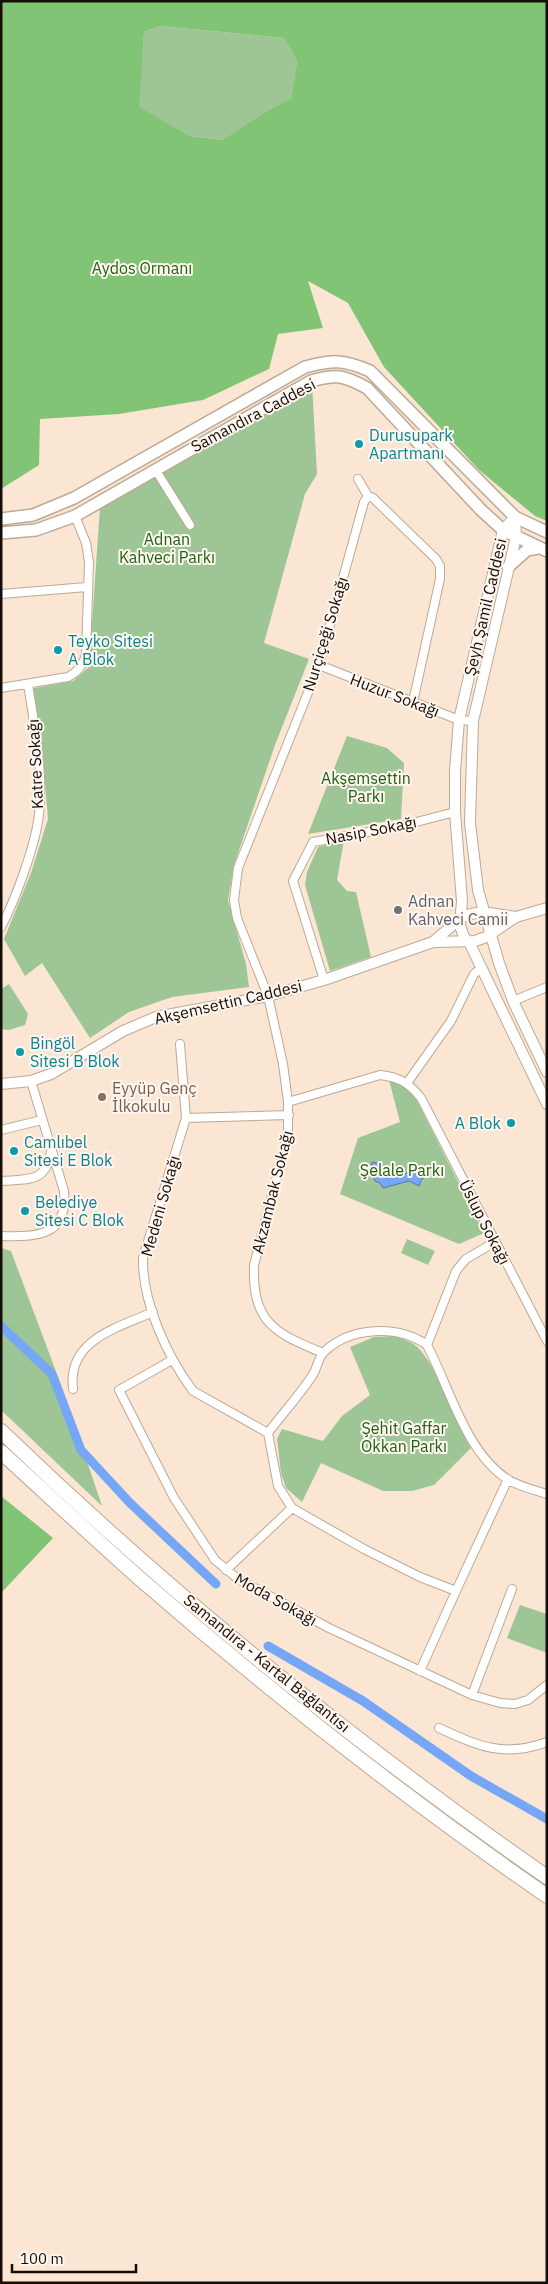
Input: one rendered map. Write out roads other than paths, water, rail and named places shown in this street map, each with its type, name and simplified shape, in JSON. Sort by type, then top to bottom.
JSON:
[{"type":"highway","name":"Samandıra - Kartal Bağlantısı","points":[[1,1431],[132,1551],[238,1641],[431,1794],[547,1877]]},
{"type":"highway","name":"Samandıra - Kartal Bağlantısı","points":[[1,1452],[138,1577],[310,1720],[494,1859],[547,1896]]},
{"type":"main road","name":"Samandıra Caddesi","points":[[1,519],[33,515],[74,498],[305,367],[331,360],[349,362],[370,372],[515,517],[547,532]]},
{"type":"main road","name":"Samandıra Caddesi","points":[[1,534],[36,530],[75,516],[311,381],[332,375],[346,376],[367,388],[481,510],[503,530],[542,549]]},
{"type":"main road","points":[[508,568],[527,550],[542,549]]},
{"type":"street","points":[[155,469],[190,525]]},
{"type":"street","points":[[358,479],[368,496],[373,498],[440,566],[440,579],[413,702]]},
{"type":"street","name":"Nurçiçeği Sokağı","points":[[268,996],[237,918],[234,900],[238,868],[318,665],[368,496]]},
{"type":"street","points":[[1,688],[68,677],[77,672],[82,665],[86,655],[89,562],[86,543],[75,516]]},
{"type":"street","name":"Şeyh Şamil Caddesi","points":[[515,517],[503,530],[459,720],[454,812],[462,932],[482,968],[547,1104]]},
{"type":"street","name":"Şeyh Şamil Caddesi","points":[[515,517],[516,537],[473,721],[470,823],[474,868],[491,933],[513,1001],[547,1072]]},
{"type":"street","points":[[1,594],[87,587]]},
{"type":"street","name":"Huzur Sokağı","points":[[318,665],[459,720],[473,721]]},
{"type":"street","name":"Katre Sokağı","points":[[1,927],[35,835],[39,814],[39,782],[28,684]]},
{"type":"street","name":"Nasip Sokağı","points":[[324,980],[294,881],[313,842],[397,827],[454,812]]},
{"type":"street","name":"Akşemsettin Caddesi","points":[[1,1084],[31,1082],[51,1074],[140,1023],[156,1017],[268,996],[324,980],[433,942],[469,942],[481,939],[516,917],[547,908]]},
{"type":"street","name":"Akşemsettin Caddesi","points":[[433,942],[462,918],[476,912],[516,917]]},
{"type":"street","points":[[288,1102],[380,1075],[392,1076],[407,1083],[451,1022],[474,974],[482,968]]},
{"type":"street","points":[[513,1001],[547,987]]},
{"type":"street","name":"Akzambak Sokağı","points":[[268,996],[284,1064],[288,1102],[288,1134],[254,1265],[253,1287],[258,1307],[274,1328],[323,1353]]},
{"type":"street","points":[[180,1044],[186,1118],[288,1115]]},
{"type":"street","points":[[1,1236],[43,1233],[55,1228],[62,1220],[66,1207],[64,1190],[31,1082]]},
{"type":"street","name":"Üslup Sokağı","points":[[407,1083],[421,1098],[547,1342]]},
{"type":"street","name":"Medeni Sokağı","points":[[186,1118],[144,1258],[143,1277],[153,1312],[172,1360],[193,1391],[268,1433]]},
{"type":"street","points":[[1,1130],[42,1120]]},
{"type":"street","points":[[1,1181],[31,1179],[43,1173],[49,1163],[52,1150]]},
{"type":"street","points":[[427,1345],[456,1271],[466,1259],[495,1242]]},
{"type":"street","points":[[73,1389],[73,1366],[78,1355],[97,1338],[153,1312]]},
{"type":"street","points":[[456,1591],[420,1577],[364,1550],[292,1508],[278,1486],[268,1433],[313,1374],[323,1353],[350,1338],[371,1331],[399,1332],[414,1336],[427,1345],[470,1437],[491,1464],[508,1479],[547,1494]]},
{"type":"street","name":"Moda Sokağı","points":[[172,1360],[119,1390],[174,1498],[215,1560],[226,1570],[238,1579],[328,1628],[472,1695],[500,1703],[515,1704],[528,1700],[547,1685]]},
{"type":"street","points":[[420,1671],[508,1479]]},
{"type":"street","points":[[226,1570],[292,1508]]},
{"type":"street","points":[[472,1695],[512,1590]]},
{"type":"street","points":[[439,1728],[476,1746],[501,1750],[529,1748],[547,1742]]},
{"type":"water","points":[[372,1162],[382,1164],[381,1171],[386,1178],[398,1177],[413,1170],[424,1178],[422,1178],[419,1186],[409,1181],[383,1188],[380,1183],[375,1181],[371,1172]]},
{"type":"waterway","points":[[1,1326],[52,1374],[81,1450],[130,1503],[216,1584]]},
{"type":"waterway","points":[[268,1646],[363,1701],[471,1776],[547,1819]]},
{"type":"place","name":"Durusupark Apartmanı","points":[[359,444]]},
{"type":"place","name":"Teyko Sitesi A Blok","points":[[58,650]]},
{"type":"place","name":"Adnan Kahveci Camii","points":[[398,910]]},
{"type":"place","name":"Bingöl Sitesi B Blok","points":[[20,1052]]},
{"type":"place","name":"Eyyüp Genç İlkokulu","points":[[102,1097]]},
{"type":"place","name":"A Blok","points":[[511,1123]]},
{"type":"place","name":"Camlıbel Sitesi E Blok","points":[[14,1151]]},
{"type":"place","name":"Belediye Sitesi C Blok","points":[[25,1211]]},
{"type":"park label","name":"Aydos Ormanı","points":[[142,268]]},
{"type":"park label","name":"Adnan Kahveci Parkı","points":[[167,548]]},
{"type":"park label","name":"Akşemsettin Parkı","points":[[366,787]]},
{"type":"park label","name":"Şelale Parkı","points":[[402,1170]]},
{"type":"park label","name":"Şehit Gaffar Okkan Parkı","points":[[404,1437]]}]
